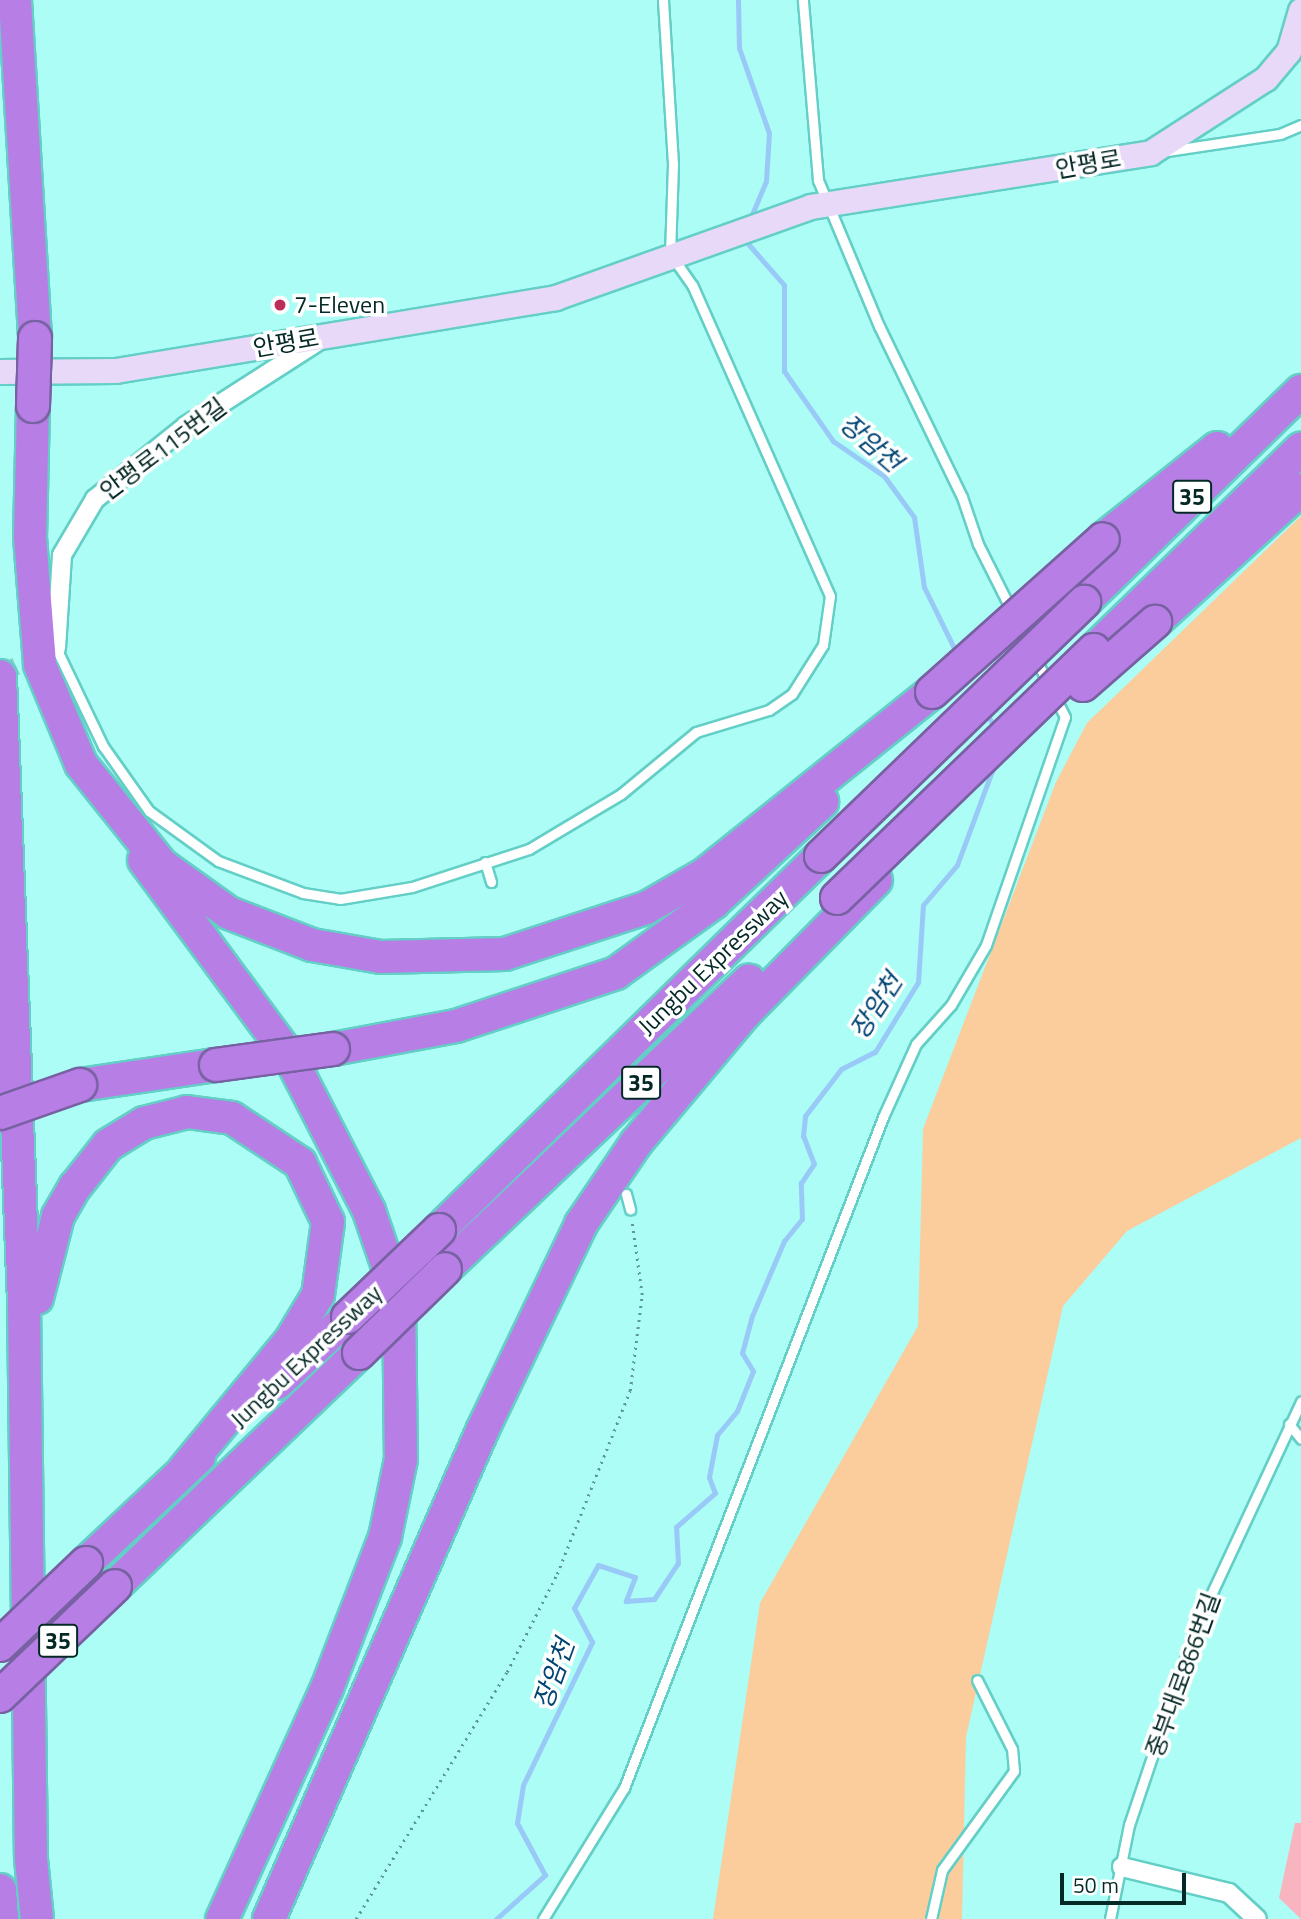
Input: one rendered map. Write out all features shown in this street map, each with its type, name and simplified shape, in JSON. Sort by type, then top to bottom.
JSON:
[{"type":"highway","points":[[15,0],[35,338],[30,537],[40,665],[81,764],[166,895],[291,1059],[369,1211],[399,1299],[401,1459],[386,1537],[327,1688],[222,1919]]},
{"type":"highway","points":[[104,796],[162,865],[229,913],[312,945],[381,957],[505,954],[646,908],[705,874],[932,692],[1103,540],[1301,377]]},
{"type":"highway","name":"Jungbu Expressway","points":[[0,1645],[439,1230],[1301,391]]},
{"type":"highway","name":"Jungbu Expressway","points":[[0,1696],[837,898],[1301,449]]},
{"type":"highway","points":[[269,1919],[495,1404],[581,1224],[636,1143],[746,1012],[975,781],[1301,489]]},
{"type":"highway","points":[[0,676],[25,1376],[31,1859],[37,1919]]},
{"type":"highway","points":[[0,1113],[80,1085],[333,1049],[456,1026],[616,973],[776,849],[932,692]]},
{"type":"highway","points":[[25,1376],[41,1267],[58,1216],[108,1145],[144,1123],[187,1112],[232,1118],[258,1130],[300,1163],[321,1200],[329,1230],[325,1277],[291,1340],[184,1470]]},
{"type":"highway","points":[[0,1890],[2,1919]]},
{"type":"street","name":"안평로","points":[[0,372],[116,372],[555,298],[678,251],[820,206],[1151,153],[1266,79],[1289,52],[1301,11]]},
{"type":"street","name":"안평로115번길","points":[[56,648],[62,555],[95,499],[186,426],[327,336]]},
{"type":"street","points":[[1122,1867],[1229,1893],[1257,1919]]},
{"type":"lane","points":[[56,648],[125,782],[183,840],[218,861],[303,893],[340,899],[412,887],[485,862],[574,825],[716,722],[769,710],[792,694],[812,670],[831,623],[825,576],[678,251],[663,0]]},
{"type":"lane","points":[[544,1919],[624,1788],[883,1117],[916,1044],[951,1005],[986,945],[1065,717],[978,544],[962,497],[820,206],[803,0]]},
{"type":"lane","points":[[1151,153],[1217,146],[1301,125]]},
{"type":"lane","points":[[485,862],[491,883]]},
{"type":"lane","points":[[626,1194],[630,1209]]},
{"type":"lane","name":"중부대로866번길","points":[[1110,1919],[1129,1825],[1195,1629],[1301,1402]]},
{"type":"lane","points":[[1289,1424],[1301,1439]]},
{"type":"lane","points":[[931,1919],[942,1871],[1014,1771],[1012,1749],[977,1680]]},
{"type":"path","points":[[356,1919],[508,1672],[557,1574],[629,1391],[642,1295],[630,1209]]},
{"type":"shaded area","points":[[1301,516],[1301,1138],[1127,1231],[1063,1306],[966,1737],[962,1919],[713,1919],[760,1603],[918,1326],[923,1129],[1056,782],[1087,723]]},
{"type":"building","points":[[1295,1823],[1301,1823],[1301,1919],[1279,1898]]},
{"type":"waterway","name":"장암천","points":[[738,0],[739,48],[769,133],[766,181],[750,219]]},
{"type":"waterway","name":"장암천","points":[[743,238],[784,285],[784,371],[833,441],[884,476],[914,517],[924,587],[958,656]]},
{"type":"waterway","name":"장암천","points":[[986,712],[996,731]]},
{"type":"waterway","name":"장암천","points":[[496,1919],[545,1875],[517,1823],[523,1785],[592,1642],[574,1608],[598,1565],[635,1577],[626,1601],[654,1599],[678,1563],[676,1527],[715,1493],[709,1477],[717,1435],[737,1411],[753,1371],[742,1353],[752,1316],[784,1241],[802,1219],[801,1183],[814,1164],[803,1136],[805,1116],[841,1069],[875,1052],[918,982],[923,905],[957,865],[995,763]]},
{"type":"tunnel","points":[[0,674],[44,653]]},
{"type":"place","name":"7-Eleven","points":[[280,305]]}]
